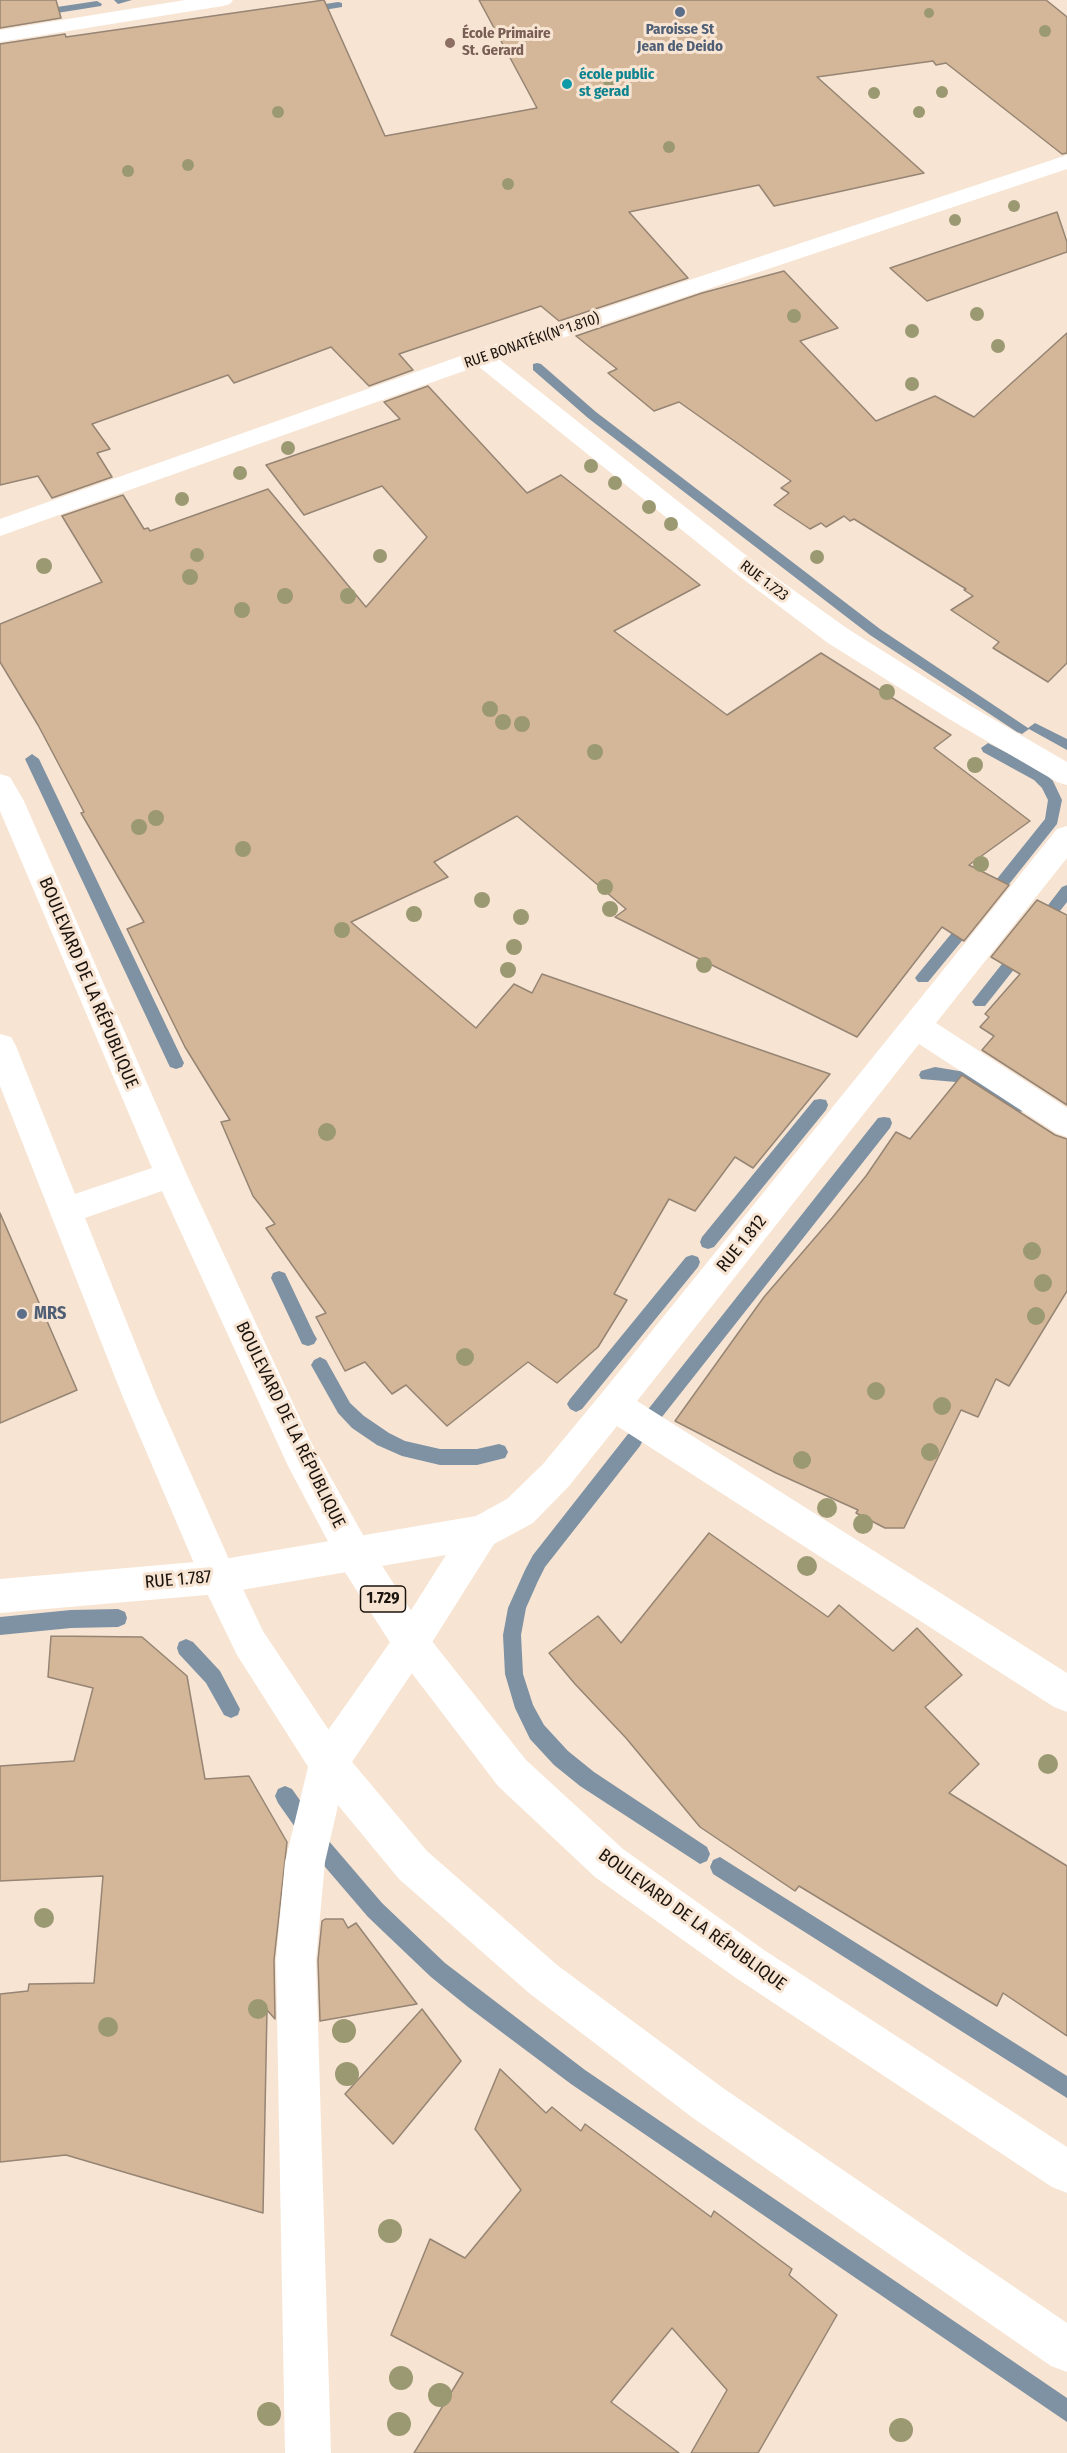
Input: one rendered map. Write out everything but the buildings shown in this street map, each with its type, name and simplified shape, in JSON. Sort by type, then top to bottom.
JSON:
[{"type":"street","points":[[0,36],[223,0]]},
{"type":"street","name":"RUE BONATÉKI(N°1.810)","points":[[0,528],[481,357],[1067,162]]},
{"type":"street","name":"RUE 1.723","points":[[481,357],[748,570],[838,636],[958,712],[1067,775]]},
{"type":"street","name":"BOULEVARD DE LA RÉPUBLIQUE","points":[[3,796],[171,1175],[300,1455],[354,1554],[411,1643],[512,1773],[609,1863],[750,1964],[1067,2172]]},
{"type":"street","name":"RUE 1.812","points":[[354,1554],[481,1532],[520,1511],[556,1474],[613,1406],[1067,837]]},
{"type":"street","points":[[916,1026],[1067,1124]]},
{"type":"street","points":[[0,1046],[139,1395],[218,1577],[250,1643],[328,1763],[413,1865],[543,1980],[708,2103],[1067,2350]]},
{"type":"street","points":[[65,1211],[171,1175]]},
{"type":"street","points":[[613,1406],[1067,1694]]},
{"type":"street","points":[[308,2453],[296,1960],[305,1862],[328,1763],[411,1643],[481,1532]]},
{"type":"street","name":"RUE 1.787","points":[[0,1596],[218,1577],[354,1554]]},
{"type":"waterway","points":[[118,1],[127,0]]},
{"type":"waterway","points":[[57,10],[97,4]]},
{"type":"waterway","points":[[306,10],[338,5]]},
{"type":"waterway","points":[[537,367],[592,415],[875,632],[1022,729]]},
{"type":"waterway","points":[[1035,728],[1067,745]]},
{"type":"waterway","points":[[988,748],[1039,776],[1048,785],[1055,800],[1052,820],[989,899]]},
{"type":"waterway","points":[[32,759],[176,1063]]},
{"type":"waterway","points":[[1040,926],[1067,891]]},
{"type":"waterway","points":[[923,978],[970,921]]},
{"type":"waterway","points":[[980,1002],[1022,949]]},
{"type":"waterway","points":[[927,1075],[935,1073],[959,1076],[1018,1106]]},
{"type":"waterway","points":[[708,1242],[820,1105]]},
{"type":"waterway","points":[[652,1417],[884,1123]]},
{"type":"waterway","points":[[576,1404],[692,1262]]},
{"type":"waterway","points":[[279,1278],[308,1339]]},
{"type":"waterway","points":[[320,1365],[344,1408],[358,1422],[383,1439],[402,1448],[440,1457],[477,1457],[499,1452]]},
{"type":"waterway","points":[[634,1440],[539,1561],[531,1576],[517,1608],[512,1635],[514,1674],[524,1708],[537,1732],[561,1758],[587,1779],[700,1854]]},
{"type":"waterway","points":[[0,1626],[71,1619],[118,1618]]},
{"type":"waterway","points":[[186,1648],[213,1677],[231,1709]]},
{"type":"waterway","points":[[285,1796],[321,1847],[375,1910],[438,1970],[475,2000],[578,2077],[1067,2411]]},
{"type":"waterway","points":[[720,1867],[1067,2088]]},
{"type":"place","name":"Paroisse St Jean de Deido","points":[[680,12]]},
{"type":"place","name":"École Primaire St. Gerard","points":[[450,43]]},
{"type":"place","name":"école public st gerad","points":[[567,84]]},
{"type":"place","name":"MRS","points":[[22,1314]]}]
